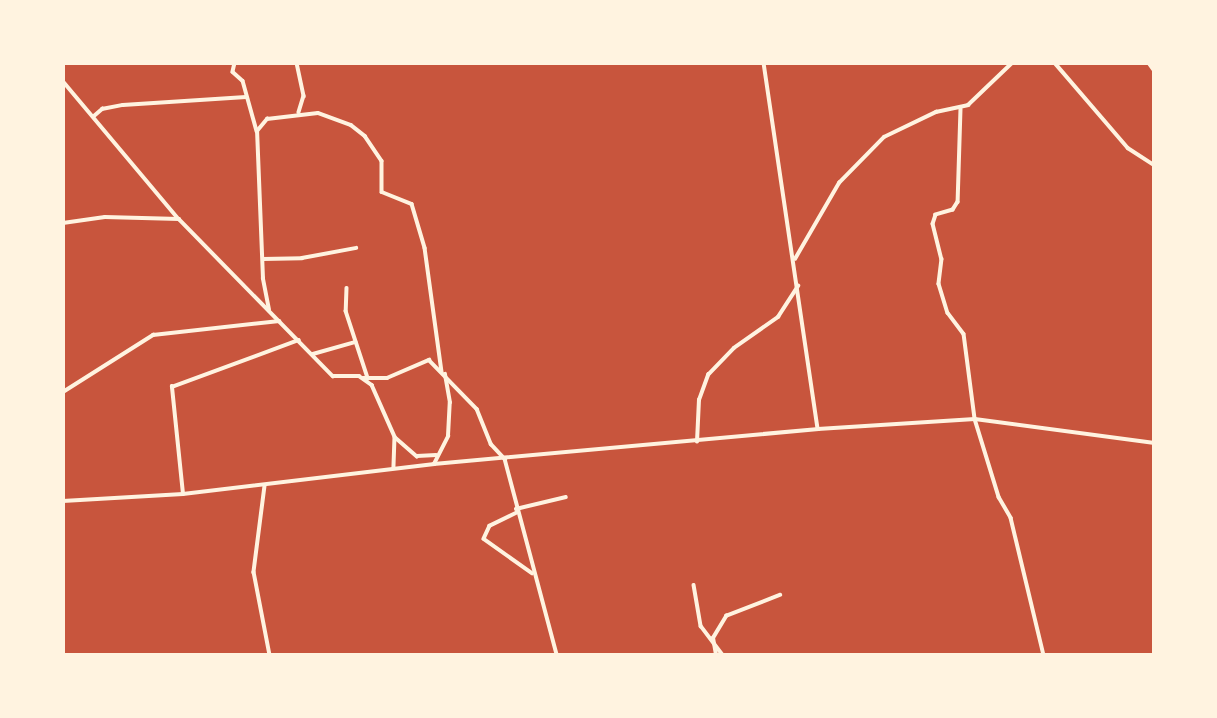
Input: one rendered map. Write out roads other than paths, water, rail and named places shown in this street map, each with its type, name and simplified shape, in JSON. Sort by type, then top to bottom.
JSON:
[{"type":"street","points":[[234,63],[234,73],[242,79],[257,131],[263,259],[269,310]]},
{"type":"street","points":[[297,63],[304,96],[297,114]]},
{"type":"street","points":[[764,63],[818,429]]},
{"type":"street","points":[[794,261],[839,183],[884,137],[936,112],[961,108],[1012,63]]},
{"type":"street","points":[[1055,63],[1128,148],[1154,165]]},
{"type":"street","points":[[1149,63],[1154,70]]},
{"type":"street","points":[[63,81],[178,219],[336,377],[394,376],[423,360],[444,373],[477,409],[491,444],[505,459],[532,573],[557,655]]},
{"type":"street","points":[[94,116],[102,109],[123,105],[246,97]]},
{"type":"street","points":[[961,108],[958,202],[953,210],[936,215],[932,232],[942,259],[939,284],[967,347],[975,419],[999,497],[1011,518],[1044,655]]},
{"type":"street","points":[[257,131],[263,121],[318,113],[356,128],[382,161],[382,192],[412,204],[425,248],[450,403],[446,446],[436,455],[434,464]]},
{"type":"street","points":[[63,223],[105,217],[178,219]]},
{"type":"street","points":[[263,259],[302,258],[356,248]]},
{"type":"street","points":[[697,442],[699,400],[708,375],[734,348],[778,317],[798,286]]},
{"type":"street","points":[[347,288],[345,306],[366,378],[385,406],[395,437],[394,468]]},
{"type":"street","points":[[63,392],[153,335],[279,321]]},
{"type":"street","points":[[183,494],[172,387],[243,358],[299,340]]},
{"type":"street","points":[[313,354],[355,342]]},
{"type":"street","points":[[63,501],[183,494],[394,468],[818,429],[975,419],[1154,443]]},
{"type":"street","points":[[395,437],[417,456],[436,455]]},
{"type":"street","points":[[265,486],[254,572],[270,655]]},
{"type":"street","points":[[532,573],[484,539],[490,526],[517,511],[566,497]]},
{"type":"street","points":[[694,585],[701,626],[723,655]]},
{"type":"street","points":[[716,655],[713,638],[726,616],[780,596]]}]
